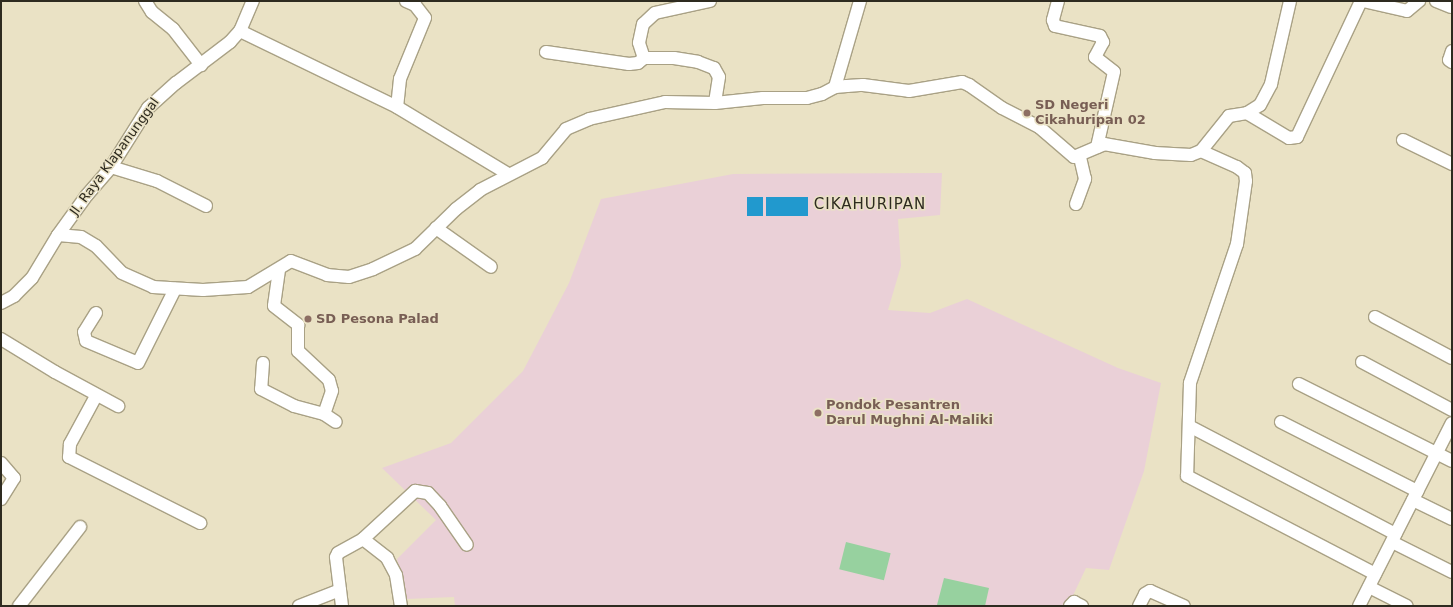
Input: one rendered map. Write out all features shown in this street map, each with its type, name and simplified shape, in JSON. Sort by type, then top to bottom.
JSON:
[{"type":"street","points":[[145,1],[152,12],[173,29],[201,65]]},
{"type":"street","name":"Jl. Raya Klapanunggal","points":[[1,303],[14,296],[32,278],[58,234],[86,195],[110,167],[148,108],[176,82],[201,65],[240,32],[253,1]]},
{"type":"street","points":[[397,107],[400,79],[425,18],[415,5],[406,1]]},
{"type":"street","points":[[644,58],[639,43],[639,34],[648,18],[655,13],[710,1]]},
{"type":"street","points":[[835,87],[860,1]]},
{"type":"street","points":[[1058,1],[1053,20],[1055,26],[1100,36],[1103,42],[1095,57],[1114,72],[1097,147]]},
{"type":"street","points":[[58,234],[81,237],[96,246],[122,274],[133,280],[153,287],[230,290],[248,287],[291,261],[327,275],[349,277],[360,274],[415,249],[436,228],[480,190],[508,174],[542,158],[566,129],[589,118],[665,102],[715,103],[763,98],[816,96],[835,87],[863,85],[909,91],[962,82],[969,85],[1002,108],[1039,127],[1074,157],[1080,156],[1097,147],[1111,145],[1175,155],[1191,155],[1201,151],[1229,116],[1247,113],[1260,106],[1271,84],[1290,1]]},
{"type":"street","points":[[1247,113],[1289,138],[1297,137],[1362,1],[1407,11],[1419,1]]},
{"type":"street","points":[[1436,1],[1451,7]]},
{"type":"street","points":[[240,32],[397,107],[508,174]]},
{"type":"street","points":[[1452,51],[1449,60],[1452,62]]},
{"type":"street","points":[[546,52],[629,64],[638,63],[644,58],[674,58],[698,62],[714,68],[718,73],[719,83],[715,103]]},
{"type":"street","points":[[1403,140],[1452,164]]},
{"type":"street","points":[[1201,151],[1238,166],[1245,173],[1246,181],[1237,244],[1190,383],[1188,478],[1375,574]]},
{"type":"street","points":[[1076,204],[1085,179],[1080,156]]},
{"type":"street","points":[[110,167],[157,181],[206,206]]},
{"type":"street","points":[[436,228],[491,267]]},
{"type":"street","points":[[278,270],[274,306],[298,325],[298,351],[329,380],[331,385],[329,402],[324,414]]},
{"type":"street","points":[[96,313],[84,332],[86,341],[138,364],[175,288]]},
{"type":"street","points":[[1,314],[14,296]]},
{"type":"street","points":[[1375,317],[1452,358]]},
{"type":"street","points":[[1,339],[96,396],[118,406]]},
{"type":"street","points":[[1362,362],[1452,410]]},
{"type":"street","points":[[263,363],[261,389],[294,406],[324,414],[336,422]]},
{"type":"street","points":[[1299,384],[1452,461]]},
{"type":"street","points":[[96,396],[70,444],[69,457],[200,523]]},
{"type":"street","points":[[1281,422],[1415,495],[1452,519]]},
{"type":"street","points":[[1359,606],[1452,423]]},
{"type":"street","points":[[1188,426],[1394,538],[1452,572]]},
{"type":"street","points":[[1,453],[1,462],[14,476],[1,499]]},
{"type":"street","points":[[342,606],[336,557],[338,553],[363,539],[415,491],[424,491],[440,506],[467,545]]},
{"type":"street","points":[[19,606],[80,527]]},
{"type":"street","points":[[363,539],[387,558],[396,576],[401,606]]},
{"type":"street","points":[[1369,587],[1407,606]]},
{"type":"street","points":[[299,606],[340,590]]},
{"type":"street","points":[[1139,606],[1145,594],[1152,591],[1184,606]]},
{"type":"street","points":[[1070,606],[1074,602],[1082,606]]},
{"type":"shaded area","name":"Pondok Pesantren Darul Mughni Al-Maliki","points":[[942,173],[940,215],[898,219],[901,266],[888,310],[930,313],[967,299],[1118,368],[1161,383],[1144,471],[1109,570],[1086,568],[1068,606],[455,606],[454,597],[407,599],[397,559],[436,520],[382,468],[451,443],[523,371],[569,283],[601,199],[733,174]]},
{"type":"green space","points":[[846,542],[891,553],[884,580],[839,569]]},
{"type":"green space","points":[[944,578],[989,588],[985,606],[937,605]]},
{"type":"water","points":[[747,197],[763,197],[763,216],[747,216]]},
{"type":"water","points":[[766,197],[808,197],[808,216],[766,216]]},
{"type":"place","name":"SD Negeri Cikahuripan 02","points":[[1027,113]]},
{"type":"place","name":"SD Pesona Palad","points":[[308,319]]},
{"type":"place","name":"Pondok Pesantren Darul Mughni Al-Maliki","points":[[818,413]]},
{"type":"district","name":"CIKAHURIPAN","points":[[870,205]]}]
